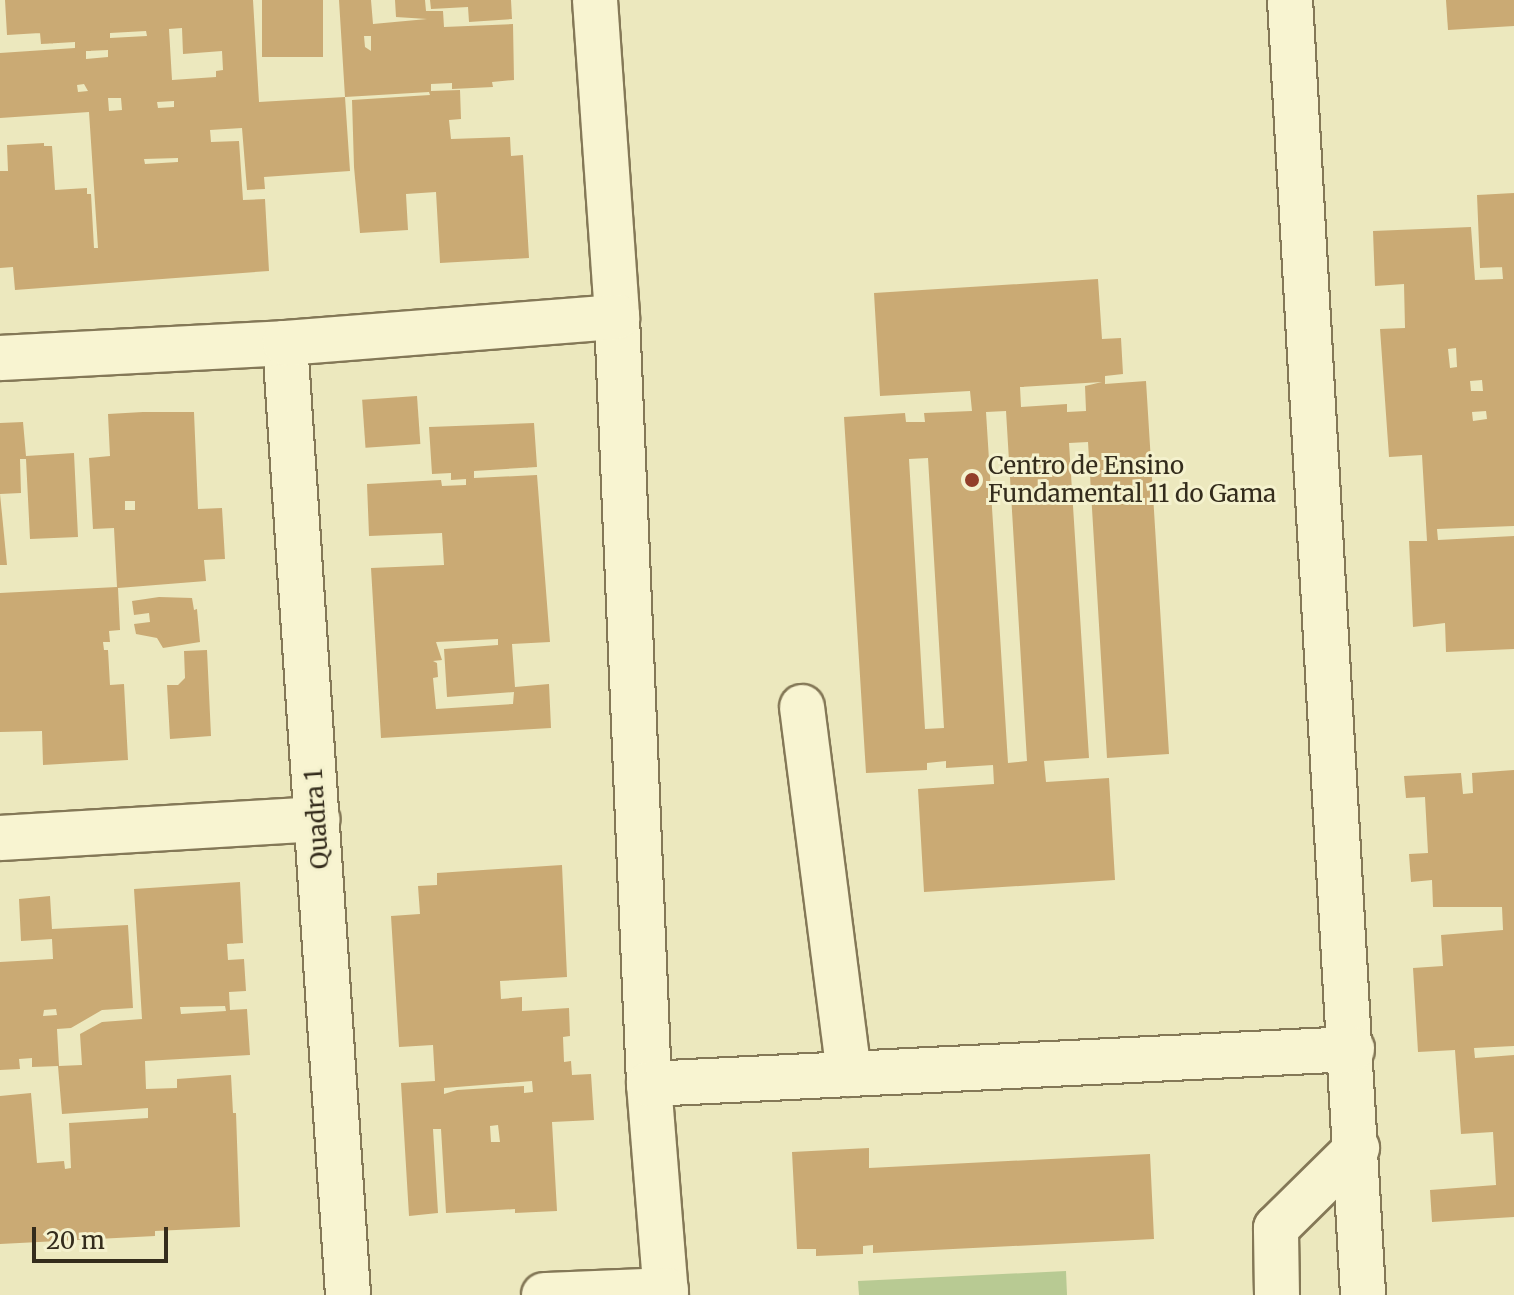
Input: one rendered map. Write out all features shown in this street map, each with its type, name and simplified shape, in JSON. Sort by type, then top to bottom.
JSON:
[{"type":"street","points":[[544,1295],[666,1292],[649,1084],[617,317],[595,0]]},
{"type":"street","points":[[1290,0],[1352,1049],[1363,1295]]},
{"type":"street","points":[[0,358],[285,343],[617,317]]},
{"type":"street","name":"Quadra 1","points":[[285,343],[348,1295]]},
{"type":"street","points":[[802,707],[849,1074]]},
{"type":"street","points":[[0,838],[317,819]]},
{"type":"street","points":[[649,1084],[1352,1049]]},
{"type":"street","points":[[1277,1295],[1276,1228],[1357,1148]]},
{"type":"green space","points":[[1066,1271],[1067,1295],[859,1295],[858,1281]]},
{"type":"building","points":[[5,0],[253,0],[259,102],[345,97],[350,171],[264,177],[265,189],[247,190],[242,128],[210,130],[211,142],[239,141],[243,200],[265,199],[269,271],[15,290],[13,267],[0,268],[0,171],[8,171],[7,145],[44,143],[44,146],[52,146],[55,190],[87,188],[87,194],[91,194],[94,248],[98,248],[89,112],[0,118],[0,53],[75,48],[75,42],[41,44],[40,33],[7,35]],"holes":[[[182,28],[183,54],[222,51],[223,70],[216,71],[216,77],[172,80],[169,29]],[[146,31],[147,36],[110,38],[110,33]],[[108,50],[108,57],[86,59],[86,51]],[[84,84],[88,91],[78,92],[77,85]],[[108,98],[121,98],[122,110],[109,111]],[[174,101],[174,107],[158,108],[157,102]],[[178,158],[178,162],[145,164],[144,159]]]},
{"type":"building","points":[[262,0],[323,0],[323,57],[262,57]]},
{"type":"building","points":[[339,0],[371,0],[373,24],[427,19],[396,17],[395,0],[425,0],[426,11],[443,11],[444,27],[513,24],[514,80],[492,82],[493,87],[452,89],[452,83],[431,84],[431,91],[460,90],[461,119],[449,120],[451,139],[510,137],[511,156],[523,155],[529,258],[440,263],[436,192],[406,194],[408,230],[360,233],[352,100],[430,95],[429,92],[345,97]],"holes":[[[364,36],[371,36],[371,51],[365,47]]]},
{"type":"building","points":[[430,0],[511,0],[512,19],[469,22],[468,7],[431,9]]},
{"type":"building","points":[[1446,0],[1514,0],[1514,26],[1448,30]]},
{"type":"building","points":[[1514,193],[1514,526],[1437,529],[1438,540],[1514,536],[1514,649],[1446,652],[1445,623],[1413,627],[1409,541],[1427,541],[1422,455],[1389,457],[1380,329],[1405,328],[1404,284],[1375,286],[1373,231],[1471,227],[1475,280],[1503,279],[1502,267],[1480,268],[1477,195]],"holes":[[[1456,348],[1457,367],[1450,368],[1448,349]],[[1482,380],[1483,391],[1471,391],[1470,381]],[[1486,411],[1487,419],[1473,421],[1472,412]]]},
{"type":"building","points":[[1098,279],[1102,339],[1121,338],[1123,374],[1105,376],[1105,384],[1146,381],[1169,754],[1107,758],[1088,442],[1069,443],[1089,758],[1044,761],[1046,782],[1109,778],[1115,880],[924,892],[918,789],[994,784],[993,765],[946,768],[946,761],[927,763],[927,770],[866,773],[844,417],[905,413],[906,422],[925,422],[924,413],[972,411],[970,391],[880,396],[874,293]],"holes":[[[1102,382],[1085,386],[1086,411],[1067,412],[1067,404],[1021,407],[1020,387]],[[1006,411],[1027,761],[1008,763],[986,412]],[[928,458],[944,728],[925,729],[909,459]]]},
{"type":"building","points":[[417,396],[420,444],[365,448],[362,400]]},
{"type":"building","points":[[194,412],[198,509],[222,508],[225,559],[204,560],[206,581],[118,588],[120,630],[109,631],[110,642],[103,642],[104,650],[108,650],[110,685],[124,684],[128,760],[43,765],[42,731],[0,732],[0,593],[117,587],[114,528],[93,529],[89,458],[110,456],[108,414]],"holes":[[[125,501],[135,501],[135,510],[125,510]]]},
{"type":"building","points":[[23,422],[26,456],[74,453],[78,537],[30,539],[26,459],[20,459],[21,493],[0,494],[0,423]]},
{"type":"building","points":[[534,423],[537,467],[474,471],[474,478],[537,475],[550,642],[512,644],[515,687],[549,684],[551,728],[381,738],[371,568],[444,565],[442,533],[369,536],[367,484],[441,480],[442,486],[466,485],[466,479],[451,480],[451,473],[432,474],[429,427]],"holes":[[[498,639],[498,645],[444,649],[447,697],[514,692],[513,704],[436,709],[433,678],[438,677],[437,663],[433,661],[442,660],[436,642]]]},
{"type":"building","points":[[0,494],[7,565],[0,565]]},
{"type":"building","points":[[159,597],[192,598],[194,610],[197,609],[200,642],[163,648],[157,638],[136,634],[134,624],[150,622],[149,613],[134,615],[132,601]]},
{"type":"building","points":[[207,650],[211,736],[170,739],[167,685],[178,685],[185,678],[184,651]]},
{"type":"building","points":[[1514,770],[1514,1046],[1474,1048],[1475,1058],[1514,1055],[1514,1217],[1432,1222],[1430,1190],[1496,1185],[1493,1132],[1461,1134],[1455,1050],[1418,1052],[1413,968],[1443,966],[1441,935],[1503,930],[1502,907],[1433,907],[1432,880],[1411,882],[1409,854],[1428,853],[1425,797],[1406,798],[1404,776],[1461,773],[1463,794],[1473,793],[1472,773]]},
{"type":"building","points":[[562,865],[567,977],[500,981],[501,999],[522,997],[522,1011],[569,1008],[570,1036],[563,1037],[564,1062],[571,1061],[572,1075],[591,1074],[594,1120],[552,1122],[557,1211],[515,1213],[515,1209],[446,1213],[441,1129],[433,1129],[438,1213],[409,1216],[401,1083],[435,1081],[433,1045],[399,1047],[391,916],[420,914],[418,886],[437,885],[437,873]],"holes":[[[532,1081],[533,1092],[524,1093],[524,1086],[457,1090],[444,1094],[444,1088]],[[498,1125],[500,1142],[491,1142],[490,1126]]]},
{"type":"building","points":[[240,882],[243,943],[227,944],[228,960],[244,959],[246,991],[229,992],[230,1010],[247,1009],[250,1055],[145,1061],[146,1089],[177,1088],[177,1079],[231,1075],[233,1113],[236,1113],[240,1227],[155,1231],[155,1236],[0,1244],[0,1096],[31,1093],[37,1163],[64,1161],[65,1169],[71,1168],[69,1123],[148,1118],[148,1108],[62,1114],[58,1066],[32,1067],[32,1058],[19,1059],[20,1069],[0,1070],[0,962],[53,959],[52,939],[21,941],[19,899],[50,896],[52,929],[128,925],[133,1008],[102,1010],[71,1028],[57,1029],[59,1066],[82,1065],[80,1034],[102,1022],[142,1019],[134,889]],"holes":[[[225,1006],[226,1011],[181,1014],[180,1007]],[[56,1009],[57,1015],[43,1016],[44,1010]]]},
{"type":"building","points":[[869,1148],[869,1168],[1150,1154],[1154,1239],[873,1253],[873,1245],[863,1246],[863,1254],[816,1256],[816,1249],[797,1249],[792,1152]]},
{"type":"place","name":"Centro de Ensino Fundamental 11 do Gama","points":[[972,480]]}]
